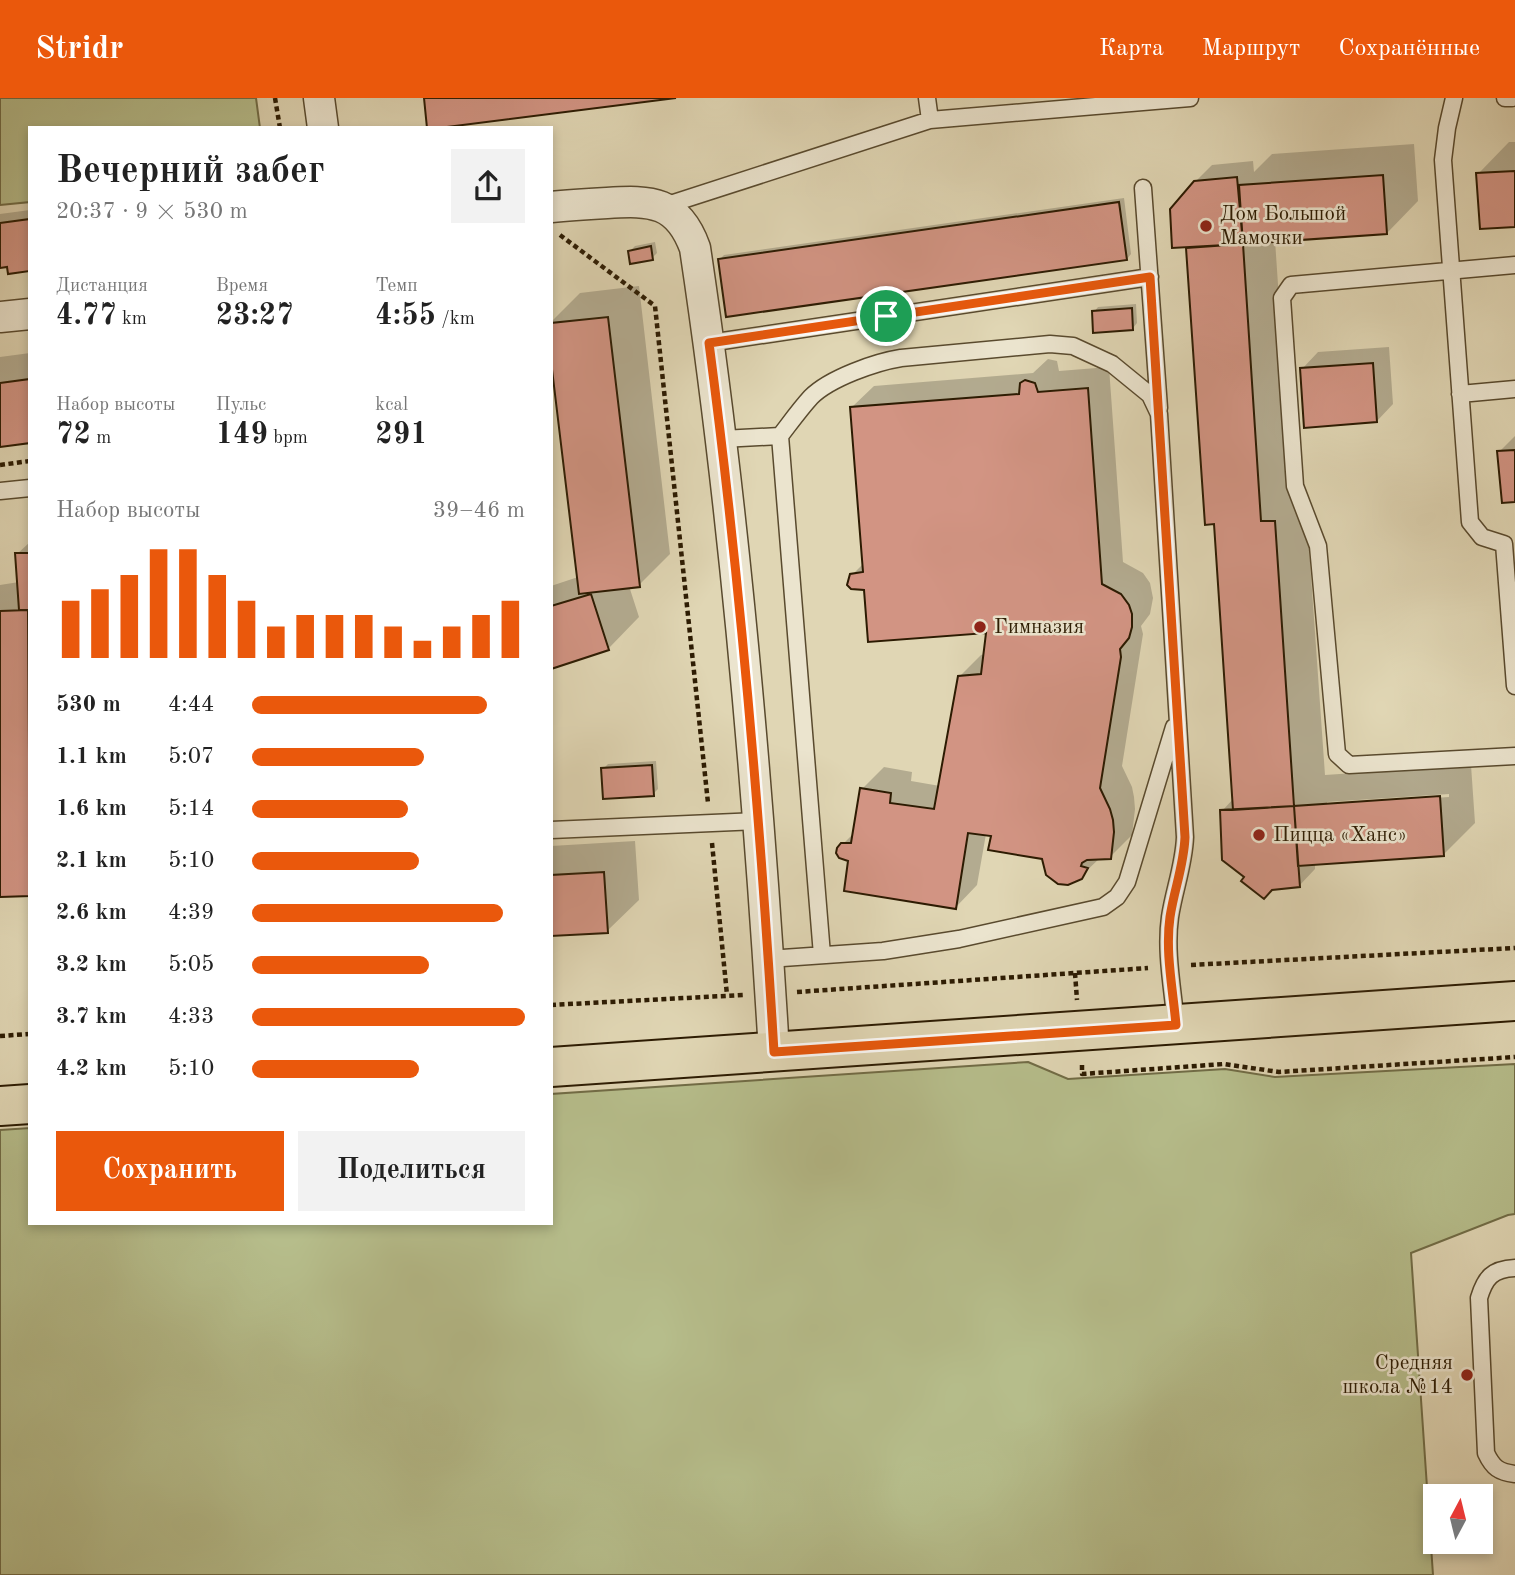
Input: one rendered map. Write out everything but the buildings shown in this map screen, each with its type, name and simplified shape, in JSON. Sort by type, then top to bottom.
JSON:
[{"type":"main road","points":[[553,1067],[1515,1001]]},
{"type":"main road","points":[[0,1106],[28,1104]]},
{"type":"street","points":[[319,98],[323,126]]},
{"type":"street","points":[[553,206],[639,201],[664,206],[681,221],[695,248],[722,439],[743,641],[774,1052]]},
{"type":"street","points":[[0,317],[28,314]]},
{"type":"lane","points":[[927,98],[929,120]]},
{"type":"lane","points":[[664,206],[929,120],[1133,100],[1190,98]]},
{"type":"lane","points":[[1454,98],[1443,160],[1470,522],[1482,537],[1509,544],[1515,686]]},
{"type":"lane","points":[[1504,98],[1512,98]]},
{"type":"lane","points":[[1143,188],[1185,837],[1182,866],[1170,918],[1176,1025]]},
{"type":"lane","points":[[1515,265],[1291,285],[1282,298],[1295,486],[1318,546],[1337,754],[1349,765],[1515,756]]},
{"type":"lane","points":[[709,343],[1150,277]]},
{"type":"lane","points":[[822,955],[780,436],[813,395],[881,361],[1050,344],[1073,346],[1112,364],[1150,396],[1159,414]]},
{"type":"lane","points":[[1460,394],[1515,389]]},
{"type":"lane","points":[[722,439],[780,436]]},
{"type":"lane","points":[[0,491],[28,488]]},
{"type":"lane","points":[[768,959],[883,951],[959,939],[1103,907],[1117,897],[1127,882],[1178,715]]},
{"type":"lane","points":[[553,830],[758,821]]},
{"type":"lane","points":[[1515,1268],[1495,1273],[1484,1281],[1479,1298],[1486,1453],[1492,1465],[1501,1472],[1515,1474]]},
{"type":"path","points":[[275,98],[280,126]]},
{"type":"path","points":[[553,230],[655,306],[727,995]]},
{"type":"path","points":[[0,465],[28,461]]},
{"type":"path","points":[[553,1005],[771,994],[1515,947]]},
{"type":"path","points":[[0,1036],[28,1034]]},
{"type":"path","points":[[1083,1074],[1224,1064],[1279,1073],[1515,1057]]},
{"type":"green space","points":[[0,98],[256,98],[260,126],[28,126],[28,202],[0,205]]},
{"type":"green space","points":[[1028,1062],[1068,1079],[1225,1069],[1275,1077],[1515,1064],[1515,1214],[1411,1253],[1427,1484],[1423,1484],[1423,1554],[1432,1554],[1433,1575],[0,1575],[0,1130],[28,1128],[28,1225],[553,1225],[553,1094]]},
{"type":"place","name":"Дом Большой Мамочки","points":[[1206,226]]},
{"type":"place","name":"Гимназия","points":[[980,627]]},
{"type":"place","name":"Пицца «Ханс»","points":[[1259,835]]},
{"type":"place","name":"Средняя школа №14","points":[[1467,1375]]},
{"type":"route","points":[[1150,277],[1185,837],[1185,852],[1173,900],[1169,938],[1176,1025],[774,1052],[744,654],[722,439],[709,343],[886,316],[1150,277]]}]
